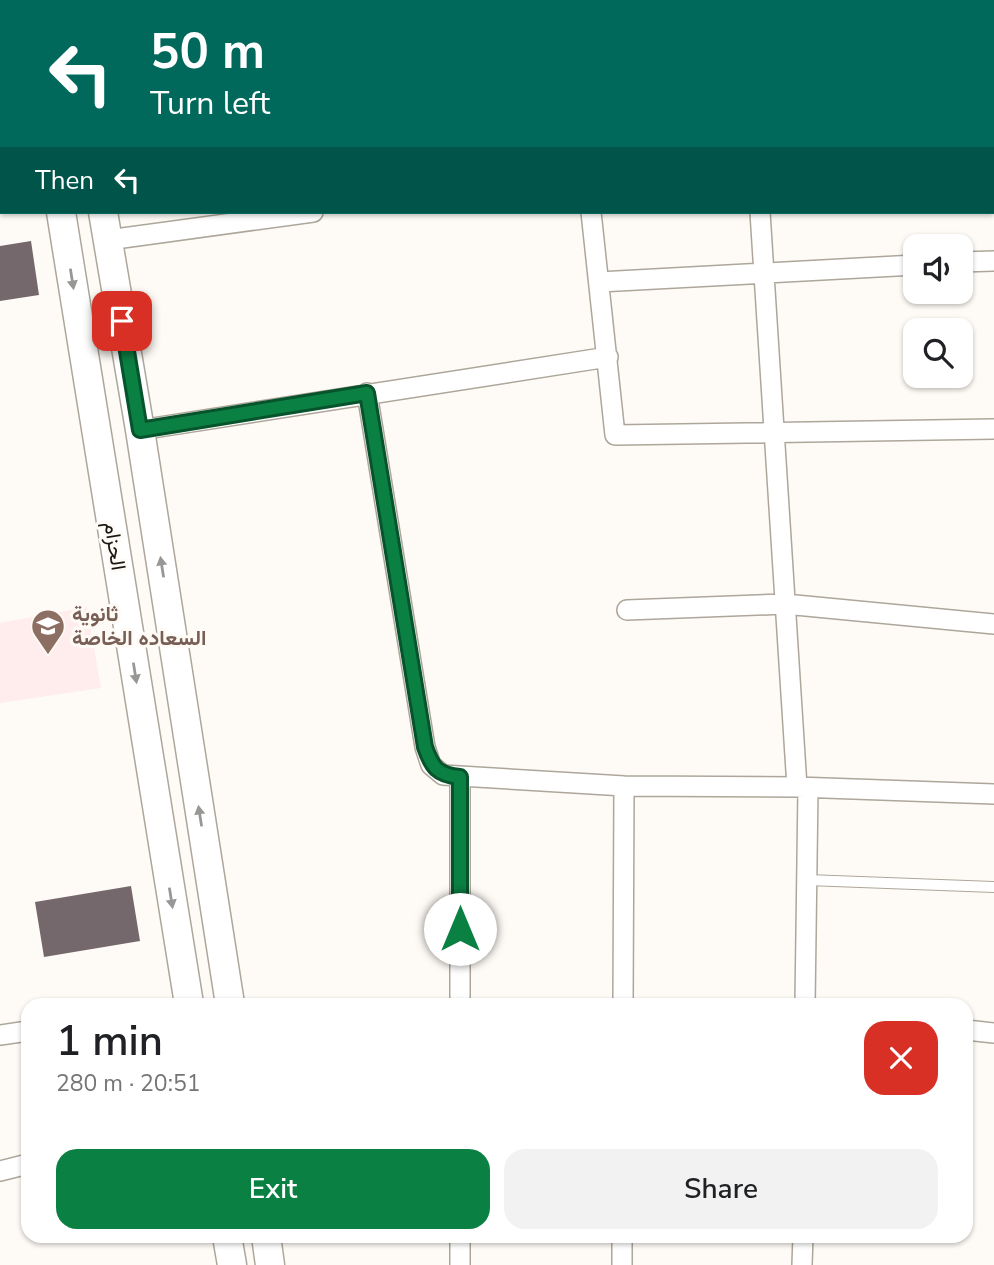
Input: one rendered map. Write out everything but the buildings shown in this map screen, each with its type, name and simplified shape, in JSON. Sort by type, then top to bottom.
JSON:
[{"type":"main road","name":"الحزام","points":[[61,214],[188,998]]},
{"type":"main road","name":"الحزام","points":[[103,214],[229,998]]},
{"type":"main road","points":[[228,1243],[232,1265]]},
{"type":"main road","points":[[267,1243],[270,1265]]},
{"type":"street","points":[[107,240],[298,214]]},
{"type":"street","points":[[591,214],[615,435],[994,429]]},
{"type":"street","points":[[760,214],[785,604],[802,788],[807,880],[805,998]]},
{"type":"street","points":[[973,262],[994,261]]},
{"type":"street","points":[[599,282],[903,266]]},
{"type":"street","points":[[140,430],[608,357]]},
{"type":"street","points":[[367,393],[425,747],[431,765],[443,775],[624,786],[994,794]]},
{"type":"street","points":[[627,610],[785,604],[994,624]]},
{"type":"street","points":[[460,777],[460,998]]},
{"type":"street","points":[[623,998],[624,786]]},
{"type":"street","points":[[973,1030],[994,1032]]},
{"type":"street","points":[[0,1035],[21,1032]]},
{"type":"street","points":[[0,1171],[21,1166]]},
{"type":"street","points":[[460,1243],[460,1265]]},
{"type":"street","points":[[622,1243],[622,1265]]},
{"type":"street","points":[[802,1265],[803,1243]]},
{"type":"lane","points":[[807,880],[994,887]]},
{"type":"shaded area","name":"ثانوية السعاده الخاصة","points":[[87,607],[101,688],[0,703],[0,623]]},
{"type":"place","name":"ثانوية السعاده الخاصة","points":[[48,656]]},
{"type":"route","points":[[122,321],[140,430],[367,393],[425,747],[431,765],[443,775],[460,777],[460,929]]}]
